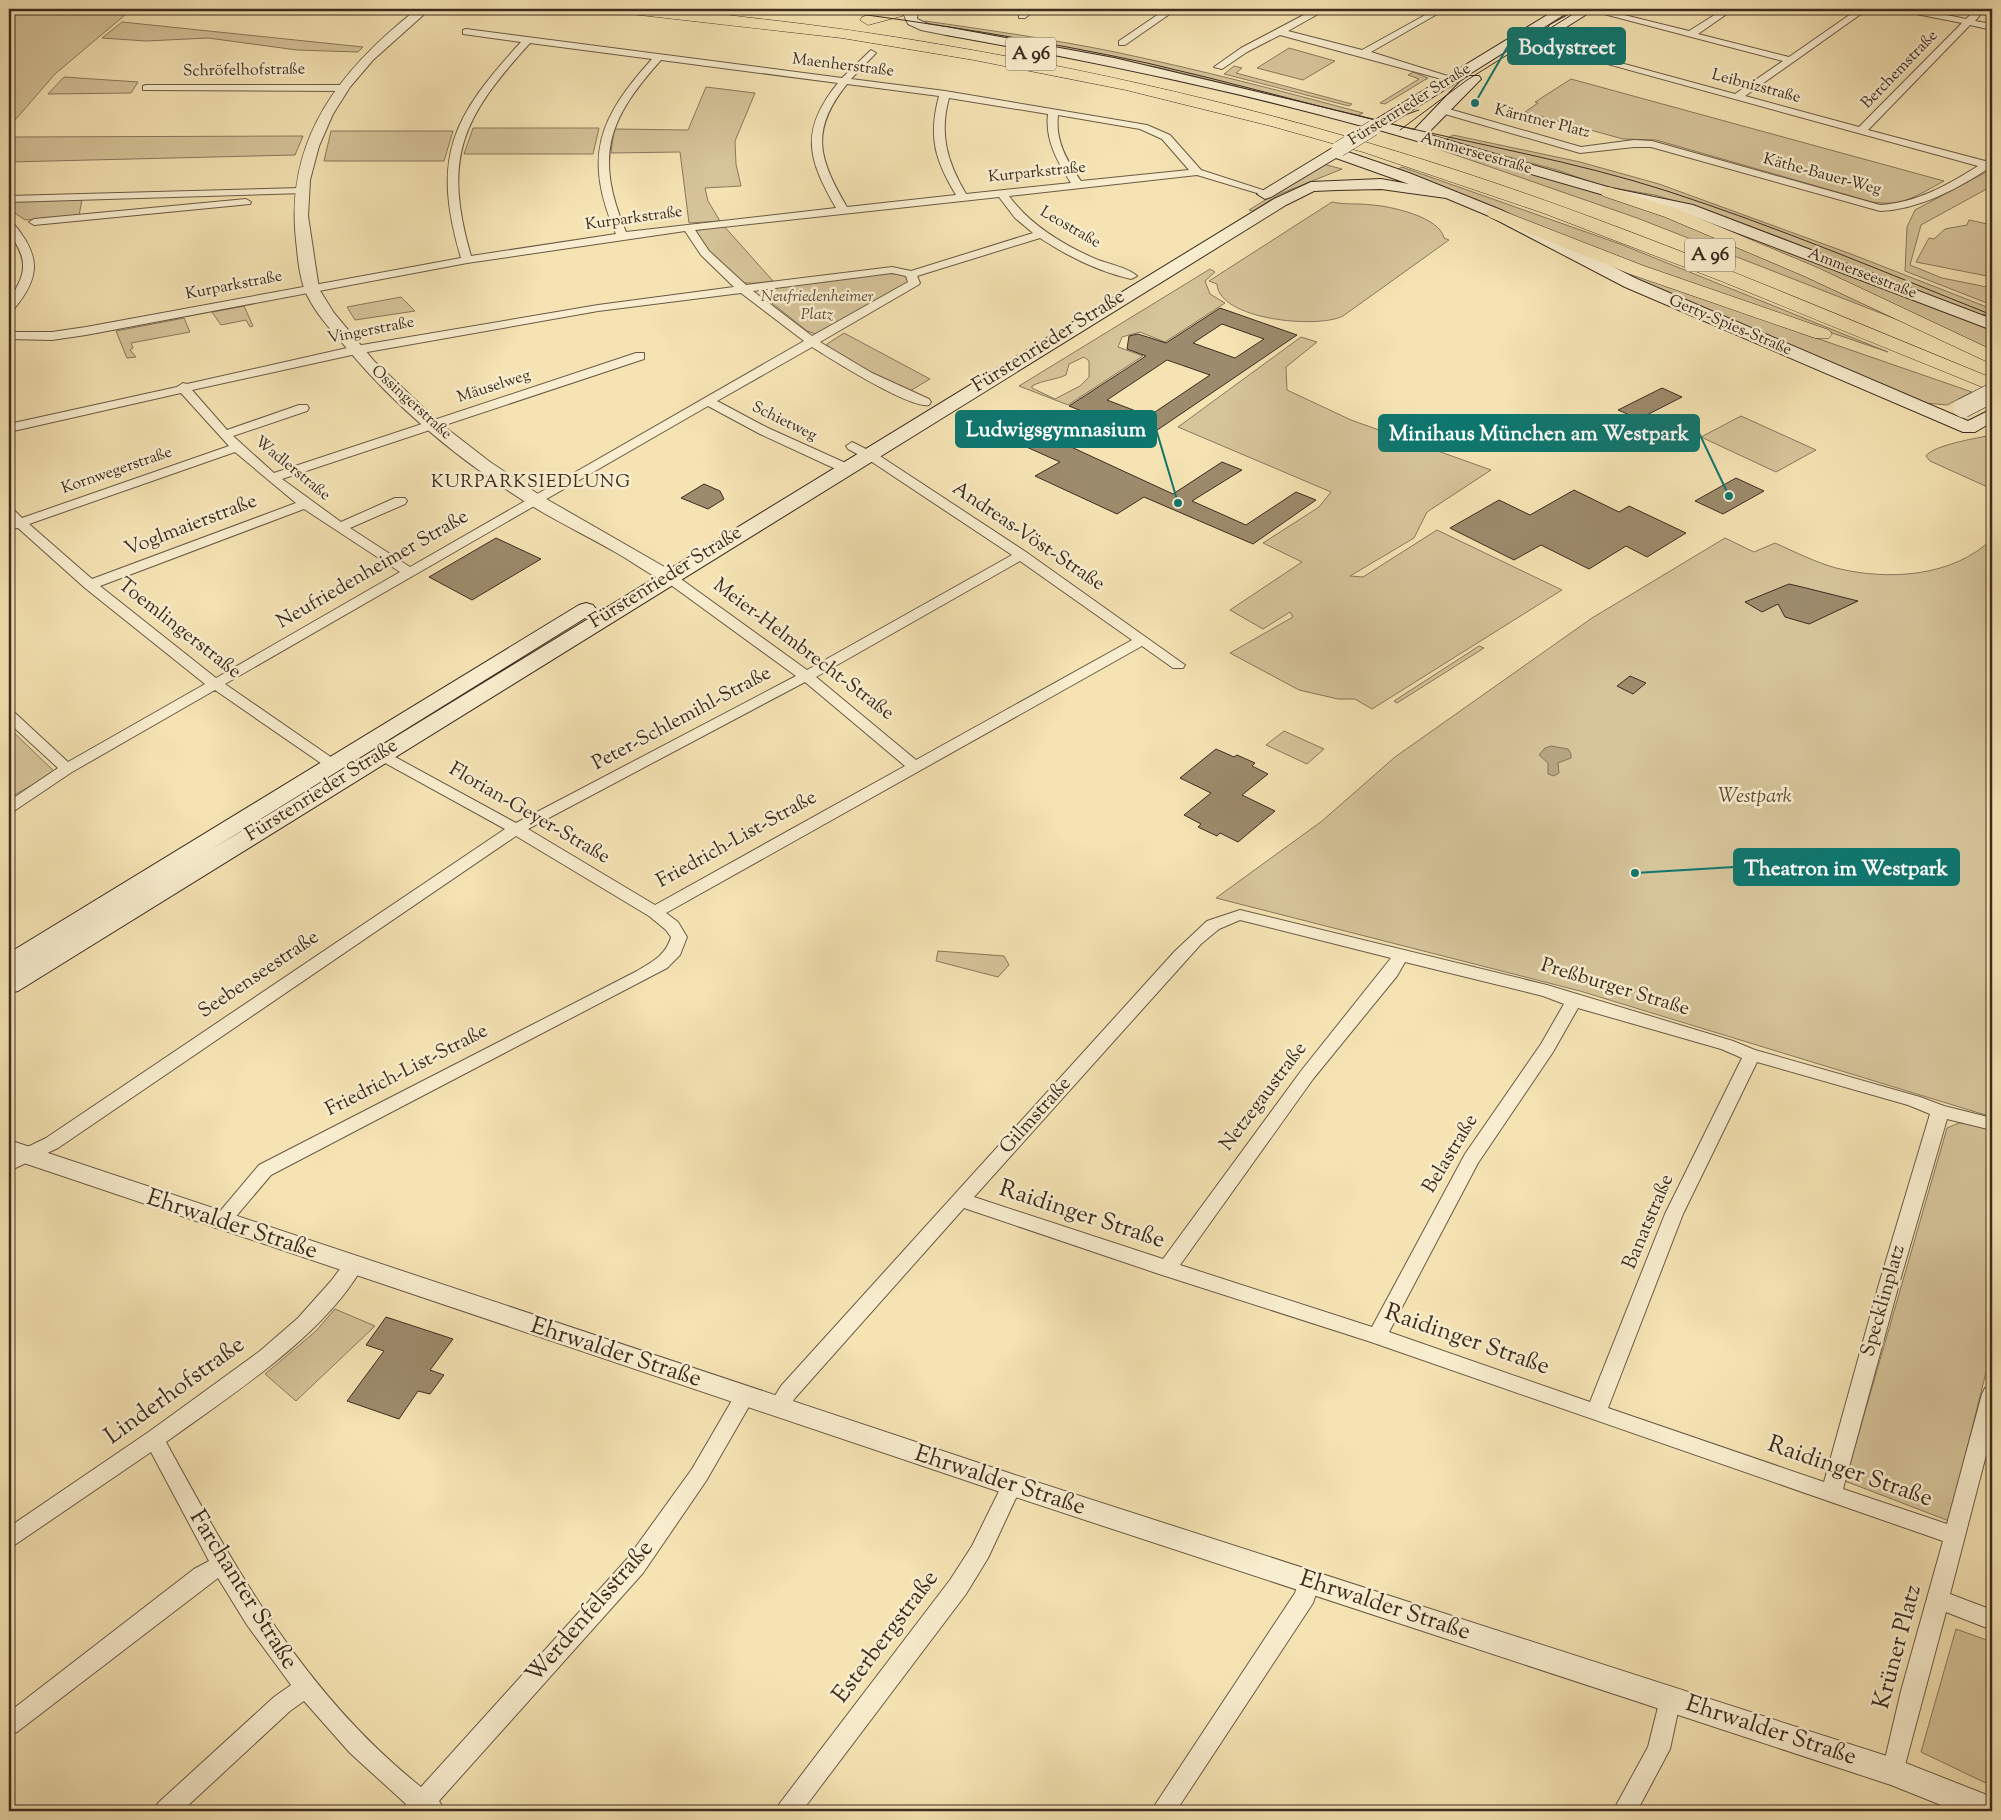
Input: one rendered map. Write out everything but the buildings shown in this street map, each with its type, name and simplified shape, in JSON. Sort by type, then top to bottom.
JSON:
[{"type":"highway","name":"A 96","points":[[631,9],[896,42],[1071,72],[1187,98],[1330,137],[1411,161],[1629,239],[1992,385]]},
{"type":"highway","name":"A 96","points":[[714,9],[877,29],[1022,53],[1222,95],[1318,121],[1424,153],[1633,226],[1992,369]]},
{"type":"highway","points":[[868,20],[904,9]]},
{"type":"highway","points":[[850,18],[946,31]]},
{"type":"highway","points":[[808,30],[871,46],[1055,79],[1135,97],[1263,129],[1336,150]]},
{"type":"highway","points":[[1609,192],[1671,214],[1803,268],[1992,358]]},
{"type":"highway","points":[[1495,214],[1637,270],[1992,393]]},
{"type":"main road","name":"Fürstenrieder Straße","points":[[9,985],[381,755],[661,573],[837,464],[1280,202],[1336,150],[1566,9]]},
{"type":"main road","name":"Fürstenrieder Straße","points":[[1415,137],[1462,87],[1589,9]]},
{"type":"main road","name":"Ammerseestraße","points":[[946,31],[1160,71],[1271,97],[1609,192],[1632,195],[1687,208],[1992,325]]},
{"type":"main road","points":[[1336,150],[1495,214]]},
{"type":"main road","name":"Fürstenrieder Straße","points":[[860,450],[925,402],[1267,193],[1308,178]]},
{"type":"main road","points":[[1308,178],[1381,184],[1447,194]]},
{"type":"main road","name":"Gerty-Spies-Straße","points":[[1495,214],[1631,283],[1945,418],[1982,420]]},
{"type":"main road","points":[[1945,418],[1992,393]]},
{"type":"main road","name":"Fürstenrieder Straße","points":[[9,964],[333,764],[661,573]]},
{"type":"street","points":[[312,288],[302,238],[300,194],[311,144],[342,88],[378,46],[424,9]]},
{"type":"street","points":[[912,9],[910,15],[912,21],[946,31]]},
{"type":"street","points":[[1022,16],[1031,9]]},
{"type":"street","points":[[1122,44],[1172,9]]},
{"type":"street","points":[[1363,52],[1442,9]]},
{"type":"street","points":[[1589,9],[1790,60]]},
{"type":"street","points":[[1690,35],[1730,9]]},
{"type":"street","points":[[1737,97],[1864,9]]},
{"type":"street","points":[[1906,9],[1992,27]]},
{"type":"street","name":"Berchemstraße","points":[[1861,131],[1980,9]]},
{"type":"street","points":[[1219,67],[1224,62],[1316,10]]},
{"type":"street","points":[[1292,23],[1358,48],[1363,52]]},
{"type":"street","points":[[1278,31],[1350,51],[1363,52],[1452,79]]},
{"type":"street","name":"Maenherstraße","points":[[466,32],[946,94],[1125,123],[1158,132],[1172,141],[1197,172]]},
{"type":"street","name":"Leibnizstraße","points":[[1518,38],[1861,131],[1989,163]]},
{"type":"street","points":[[466,260],[456,230],[450,192],[451,172],[459,136],[480,96],[501,68],[528,40]]},
{"type":"street","points":[[843,210],[820,168],[817,138],[820,120],[827,104],[843,80],[871,53]]},
{"type":"street","points":[[622,236],[607,200],[602,166],[607,132],[623,98],[658,58]]},
{"type":"street","name":"Schröfelhofstraße","points":[[146,88],[342,88]]},
{"type":"street","points":[[946,94],[938,119],[939,148],[949,174],[962,197]]},
{"type":"street","name":"Kärntner Platz","points":[[1442,110],[1580,150],[1594,150],[1633,143],[1665,148]]},
{"type":"street","points":[[1053,112],[1050,126],[1055,147],[1060,159],[1078,185]]},
{"type":"street","name":"Käthe-Bauer-Weg","points":[[1665,148],[1888,209],[1915,203],[1989,163]]},
{"type":"street","name":"Kurparkstraße","points":[[9,336],[52,336],[86,331],[466,260],[622,236],[843,210],[1197,172],[1267,193]]},
{"type":"street","points":[[9,199],[300,194]]},
{"type":"street","points":[[34,222],[300,194]]},
{"type":"street","name":"Leostraße","points":[[1002,194],[1021,217],[1042,234],[1079,255],[1131,276]]},
{"type":"street","points":[[91,216],[97,198]]},
{"type":"street","points":[[9,225],[21,238],[28,252],[30,264],[30,273],[25,286],[9,308]]},
{"type":"street","points":[[688,228],[706,254],[743,288],[813,342],[878,381],[925,402]]},
{"type":"street","points":[[743,288],[892,270],[911,274],[1042,234]]},
{"type":"street","points":[[813,342],[914,283],[911,274]]},
{"type":"street","name":"Ossingerstraße","points":[[312,288],[317,299],[374,371],[430,425],[536,500],[661,573]]},
{"type":"street","name":"Vingerstraße","points":[[9,428],[183,387],[356,350],[598,308],[743,288]]},
{"type":"street","name":"Neufriedenheimer Straße","points":[[9,808],[67,769],[813,342]]},
{"type":"street","name":"Mäuselweg","points":[[272,478],[640,356]]},
{"type":"street","name":"Wadlerstraße","points":[[183,387],[224,435],[272,478],[339,528],[410,573]]},
{"type":"street","name":"Schietweg","points":[[710,402],[837,464]]},
{"type":"street","name":"Wadlerstraße","points":[[224,435],[303,408]]},
{"type":"street","name":"Kornwegerstraße","points":[[12,521],[237,447]]},
{"type":"street","name":"Andreas-Vöst-Straße","points":[[860,450],[1021,555],[1178,665]]},
{"type":"street","name":"Wadlerstraße","points":[[339,528],[400,501]]},
{"type":"street","name":"Voglmaierstraße","points":[[90,585],[305,504]]},
{"type":"street","name":"Toemlingerstraße","points":[[12,521],[215,684],[333,764]]},
{"type":"street","name":"Peter-Schlemihl-Straße","points":[[516,829],[806,676],[1021,555]]},
{"type":"street","name":"Meier-Helmbrecht-Straße","points":[[661,573],[806,676],[916,766]]},
{"type":"street","name":"Friedrich-List-Straße","points":[[220,1222],[265,1170],[670,959],[677,948],[679,937],[672,926],[655,912],[1142,640]]},
{"type":"street","points":[[9,716],[67,769]]},
{"type":"street","name":"Florian-Geyer-Straße","points":[[381,755],[516,829],[655,912]]},
{"type":"street","name":"Seebenseestraße","points":[[14,1156],[52,1143],[516,829]]},
{"type":"street","name":"Preßburger Straße","points":[[1220,920],[1240,915],[1547,991],[1574,1001],[1727,1045],[1752,1055],[1776,1060],[1914,1100],[1940,1111],[1992,1124]]},
{"type":"street","name":"Gilmstraße","points":[[778,1407],[788,1392],[1181,955],[1209,926],[1220,920]]},
{"type":"street","name":"Netzegaustraße","points":[[1166,1269],[1283,1106],[1391,972],[1401,955]]},
{"type":"street","name":"Belastraße","points":[[1377,1336],[1471,1158],[1547,1048],[1574,1001]]},
{"type":"street","name":"Banatstraße","points":[[1597,1410],[1674,1214],[1752,1055]]},
{"type":"street","name":"Specklinplatz","points":[[1832,1492],[1888,1284],[1940,1111]]},
{"type":"street","name":"Ehrwalder Straße","points":[[14,1156],[220,1222],[1012,1485],[1670,1698],[1893,1772],[1992,1811]]},
{"type":"street","name":"Raidinger Straße","points":[[961,1199],[982,1208],[1377,1336],[1597,1410],[1955,1536]]},
{"type":"street","name":"Linderhofstraße","points":[[9,1538],[155,1440],[276,1350],[324,1302],[353,1266]]},
{"type":"street","points":[[1955,1536],[1992,1394]]},
{"type":"street","name":"Werdenfelsstraße","points":[[423,1808],[635,1566],[699,1475],[745,1396]]},
{"type":"street","name":"Farchanter Straße","points":[[155,1440],[254,1617],[305,1688],[343,1732],[423,1808]]},
{"type":"street","name":"Esterbergstraße","points":[[788,1811],[958,1588],[980,1552],[1012,1485]]},
{"type":"street","name":"Krüner Platz","points":[[1893,1772],[1912,1690],[1955,1536]]},
{"type":"street","points":[[9,1725],[202,1576],[223,1564]]},
{"type":"street","points":[[1166,1810],[1305,1596],[1309,1581]]},
{"type":"street","points":[[1937,1599],[1992,1620]]},
{"type":"street","points":[[166,1811],[282,1704],[305,1688]]},
{"type":"street","points":[[1625,1811],[1659,1749],[1670,1698]]},
{"type":"green space","points":[[9,9],[132,9],[55,74],[9,127]]},
{"type":"green space","points":[[925,21],[1115,52],[1240,81],[1363,113],[1357,116],[1161,68],[921,24]]},
{"type":"green space","points":[[122,22],[363,47],[358,52],[297,50],[208,38],[146,41],[102,38]]},
{"type":"green space","points":[[1289,48],[1335,61],[1303,80],[1257,68]]},
{"type":"green space","points":[[1234,66],[1242,68],[1236,73],[1352,104],[1349,106],[1224,74]]},
{"type":"green space","points":[[1413,72],[1428,78],[1385,104],[1380,103],[1419,79],[1408,75]]},
{"type":"green space","points":[[64,77],[138,82],[131,93],[48,94]]},
{"type":"green space","points":[[1571,79],[1944,181],[1910,199],[1893,203],[1872,202],[1656,140],[1623,139],[1525,112],[1538,103],[1535,102]]},
{"type":"green space","points":[[706,87],[755,93],[735,141],[736,164],[741,186],[705,188],[708,201],[720,221],[689,223],[680,152],[611,153],[614,129],[688,130]]},
{"type":"green space","points":[[473,128],[599,128],[593,154],[464,154]]},
{"type":"green space","points":[[331,131],[453,131],[444,161],[324,161]]},
{"type":"green space","points":[[1453,135],[1580,162],[1659,184],[1851,254],[1992,309],[1992,316],[1983,314],[1992,318],[1992,321],[1685,204],[1655,195],[1602,186],[1557,170],[1445,140]]},
{"type":"green space","points":[[303,136],[295,155],[9,162],[9,137]]},
{"type":"green space","points":[[1435,145],[1619,198],[1705,230],[1906,323],[1637,218],[1433,147]]},
{"type":"green space","points":[[1323,164],[1342,169],[1280,194],[1253,211],[1249,210]]},
{"type":"green space","points":[[1402,167],[1620,244],[1888,352],[1659,274],[1398,169]]},
{"type":"green space","points":[[1992,169],[1992,186],[1921,225],[1910,265],[1942,278],[1992,288],[1992,305],[1905,271],[1907,227],[1915,210]]},
{"type":"green space","points":[[82,199],[79,216],[25,220],[9,209],[9,201]]},
{"type":"green space","points":[[1332,202],[1367,204],[1402,210],[1434,224],[1444,238],[1449,240],[1343,316],[1330,320],[1313,322],[1293,321],[1251,313],[1234,306],[1222,296],[1217,284],[1209,281]]},
{"type":"green space","points":[[1658,202],[1992,327],[1992,353],[1945,331]]},
{"type":"green space","points":[[1969,220],[1992,225],[1992,277],[1916,262],[1929,238],[1934,239],[1945,229],[1967,225]]},
{"type":"green space","points":[[723,225],[773,281],[746,283],[732,276],[704,245],[695,231]]},
{"type":"green space","points":[[1573,250],[1683,292],[1972,392],[1947,405],[1925,403],[1674,298]]},
{"type":"green space","points":[[1210,269],[1215,272],[1205,281],[1210,294],[1225,303],[1165,342],[1140,332],[1122,337],[1118,347],[1143,356],[1068,405],[1019,386]],"holes":[[[1084,357],[1089,361],[1089,377],[1080,386],[1055,399],[1032,388],[1036,384],[1066,375],[1069,364]]]},
{"type":"green space","name":"Neufriedenheimer Platz","points":[[891,272],[906,276],[909,283],[816,334],[807,331],[762,295],[760,291],[767,289]]},
{"type":"green space","points":[[401,297],[415,311],[355,320],[347,307]]},
{"type":"green space","points":[[244,306],[253,326],[250,327],[246,320],[221,325],[212,312]]},
{"type":"green space","points":[[184,318],[190,332],[131,343],[133,348],[130,350],[136,357],[127,358],[116,331]]},
{"type":"green space","points":[[844,333],[930,379],[910,391],[881,380],[828,348],[827,344]]},
{"type":"green space","points":[[1301,337],[1317,342],[1286,367],[1287,390],[1351,420],[1491,470],[1427,512],[1414,538],[1350,576],[1363,577],[1437,530],[1562,590],[1372,709],[1355,699],[1338,699],[1299,690],[1230,653],[1293,617],[1290,612],[1263,629],[1230,610],[1302,562],[1263,543],[1319,507],[1331,492],[1178,427]]},
{"type":"green space","points":[[1741,416],[1816,450],[1776,472],[1701,437]]},
{"type":"green space","points":[[1992,435],[1992,489],[1930,461],[1926,456],[1937,448],[1946,445]]},
{"type":"green space","name":"Westpark","points":[[1725,538],[1754,552],[1775,543],[1836,568],[1856,572],[1898,575],[1919,573],[1958,561],[1976,552],[1992,539],[1992,1117],[1580,991],[1216,898],[1322,821],[1395,757],[1592,618]]},
{"type":"green space","points":[[1479,646],[1484,648],[1397,703],[1394,701]]},
{"type":"green space","points":[[9,728],[55,772],[9,798]]},
{"type":"green space","points":[[1284,731],[1324,749],[1307,764],[1266,745]]},
{"type":"green space","points":[[938,951],[1004,956],[1009,965],[998,977],[936,961]]},
{"type":"green space","points":[[1959,1123],[1973,1124],[1992,1129],[1992,1348],[1949,1521],[1845,1481],[1947,1128]]},
{"type":"green space","points":[[335,1309],[375,1326],[296,1401],[265,1374],[316,1331]]},
{"type":"green space","points":[[1956,1629],[1992,1642],[1992,1786],[1921,1752]]},
{"type":"shaded area","points":[[1551,746],[1568,749],[1571,754],[1571,758],[1558,763],[1559,773],[1554,776],[1548,774],[1548,763],[1539,755],[1545,748]]},
{"type":"tram line","points":[[822,9],[985,33],[1147,63],[1404,127]]},
{"type":"tram line","points":[[1404,127],[1467,80],[1581,9]]},
{"type":"tram line","points":[[1381,117],[1402,116],[1419,110]]},
{"type":"tram line","points":[[1400,130],[1404,127]]},
{"type":"tram line","points":[[1404,127],[1597,171],[1667,191],[1831,250],[1992,315]]},
{"type":"place","name":"Bodystreet","points":[[1475,103]]},
{"type":"place","name":"Minihaus München am Westpark","points":[[1729,496]]},
{"type":"place","name":"Ludwigsgymnasium","points":[[1178,503]]},
{"type":"place","name":"Theatron im Westpark","points":[[1635,873]]},
{"type":"district","name":"KURPARKSIEDLUNG","points":[[531,483]]}]
